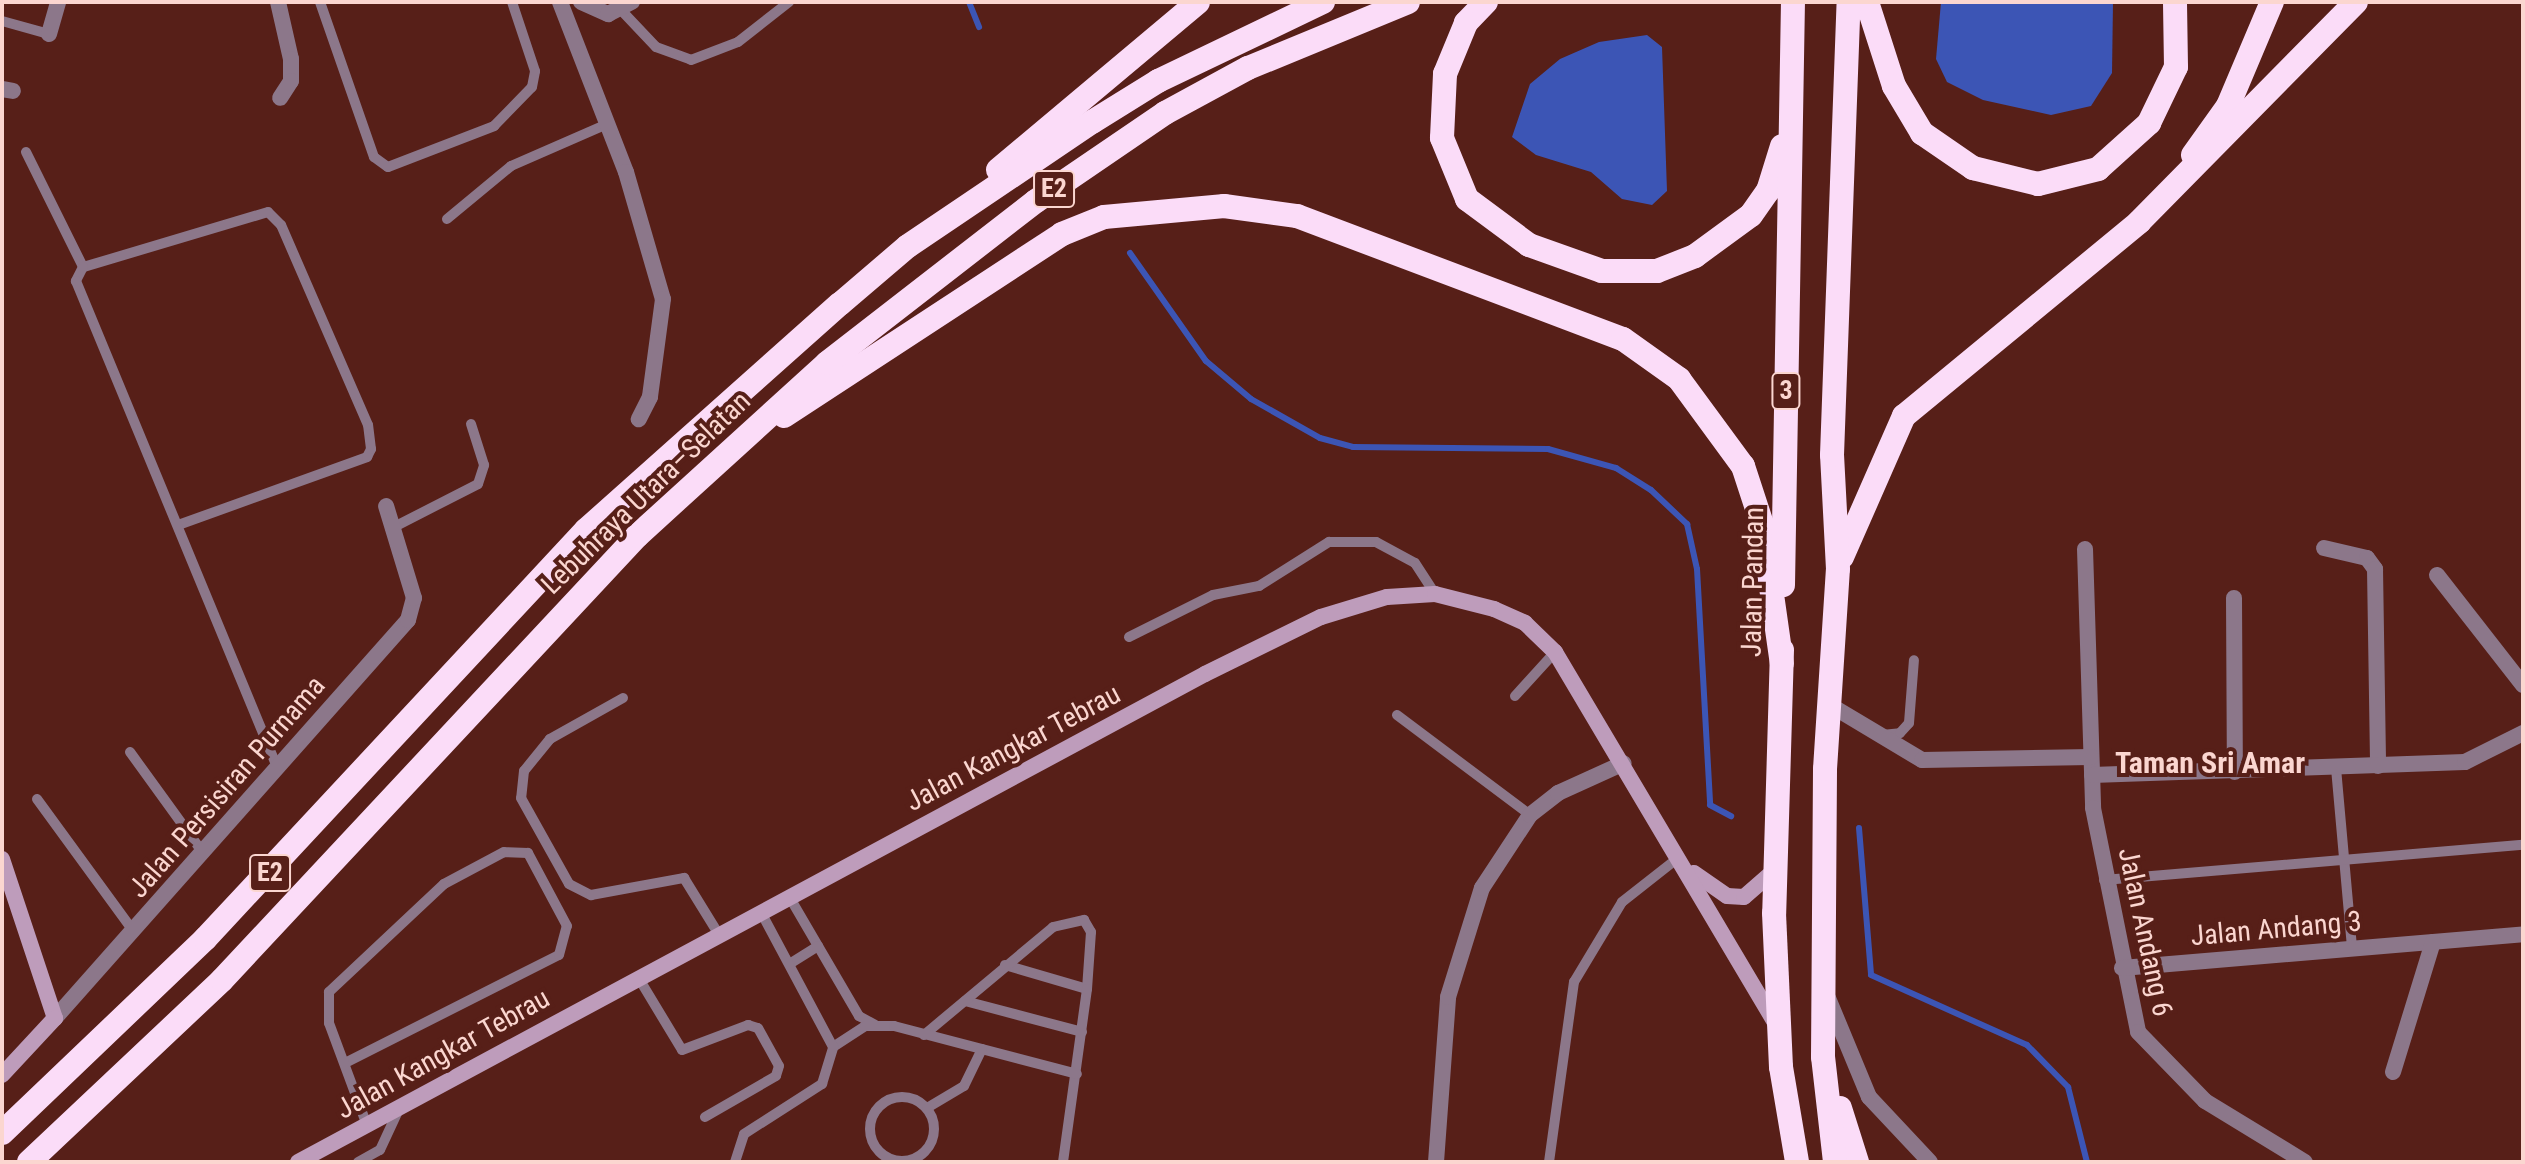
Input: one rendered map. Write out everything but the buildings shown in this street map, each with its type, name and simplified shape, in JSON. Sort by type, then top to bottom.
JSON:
[{"type":"highway","points":[[908,246],[1198,2]]},
{"type":"highway","name":"Lebuhraya Utara–Selatan","points":[[2,1133],[215,929],[586,530],[908,246],[1158,81],[1323,2]]},
{"type":"highway","name":"Lebuhraya Utara–Selatan","points":[[29,1162],[147,1055],[626,547],[741,441],[925,286],[1165,113],[1261,62],[1408,2]]},
{"type":"highway","points":[[1486,2],[1466,23],[1445,74],[1439,107],[1451,174],[1487,219],[1563,260],[1628,272],[1695,256],[1751,215],[1768,191],[1790,118]]},
{"type":"highway","name":"Jalan Pandan","points":[[1793,2],[1782,664],[1775,870],[1781,1067],[1797,1162]]},
{"type":"highway","name":"3","points":[[1835,1162],[1823,1057],[1830,705],[1838,569],[1832,455],[1849,2]]},
{"type":"highway","points":[[1867,2],[1894,86],[1922,133],[1973,168],[2008,180],[2071,178],[2098,169],[2149,123],[2176,67],[2175,2]]},
{"type":"highway","points":[[2139,222],[2228,106],[2272,2]]},
{"type":"highway","points":[[1838,569],[1876,466],[1904,416],[2139,222],[2356,2]]},
{"type":"highway","points":[[741,441],[1062,234],[1154,209],[1224,206],[1297,216],[1623,339],[1679,379],[1743,466],[1762,524],[1782,664]]},
{"type":"highway","points":[[1823,1057],[1857,1162]]},
{"type":"highway","points":[[1781,1067],[1784,1162]]},
{"type":"street","points":[[49,34],[58,2]]},
{"type":"street","points":[[278,2],[291,59],[291,81],[280,98]]},
{"type":"street","points":[[560,2],[607,124],[663,299],[653,382],[639,419]]},
{"type":"street","points":[[581,2],[608,14],[628,4]]},
{"type":"street","name":"Jalan Persisiran Purnama","points":[[2,1075],[134,932],[408,620],[414,598],[386,506]]},
{"type":"street","points":[[2324,548],[2367,558],[2375,569],[2378,766]]},
{"type":"street","name":"Jalan Andang 6","points":[[2085,549],[2092,775],[2104,880],[2138,1032],[2168,1069],[2305,1162]]},
{"type":"street","points":[[2437,575],[2523,685]]},
{"type":"street","name":"Jalan Kangkar Tebrau","points":[[298,1162],[718,933],[762,914],[1321,617],[1387,597],[1435,594],[1494,609],[1525,623],[1555,652],[1624,763],[1780,1031]]},
{"type":"street","points":[[2234,598],[2235,772]]},
{"type":"street","points":[[1830,705],[1922,760],[2091,757]]},
{"type":"street","points":[[2092,775],[2465,762],[2523,733]]},
{"type":"street","points":[[1436,1162],[1455,969],[1482,888],[1530,815],[1558,793],[1624,763]]},
{"type":"street","name":"Jalan Kangkar Tebrau","points":[[1678,858],[1727,896],[1759,891],[1775,870]]},
{"type":"street","points":[[2,859],[55,1018]]},
{"type":"street","name":"Jalan Andang 3","points":[[2122,968],[2523,934]]},
{"type":"street","points":[[2393,1072],[2433,942]]},
{"type":"street","points":[[1825,989],[1869,1097],[1930,1162]]},
{"type":"lane","points":[[320,2],[374,157],[388,167],[494,126],[532,87],[535,71],[512,2]]},
{"type":"lane","points":[[628,4],[656,47],[691,60],[738,42],[789,2]]},
{"type":"lane","points":[[2,21],[49,34]]},
{"type":"lane","points":[[447,219],[511,166],[607,124]]},
{"type":"lane","points":[[26,152],[83,267]]},
{"type":"lane","points":[[181,524],[367,457],[368,425],[281,225],[268,212],[83,267],[76,281],[181,524],[277,767]]},
{"type":"lane","points":[[394,527],[478,484],[484,465],[471,424]]},
{"type":"lane","points":[[1129,637],[1213,595],[1259,586],[1329,542],[1376,542],[1415,563],[1435,594]]},
{"type":"lane","points":[[1515,696],[1555,652]]},
{"type":"lane","points":[[1880,735],[1900,733],[1909,723],[1914,660]]},
{"type":"lane","points":[[623,698],[550,739],[524,771],[521,798],[569,884],[591,895],[684,878],[718,933]]},
{"type":"lane","points":[[1397,715],[1530,815]]},
{"type":"lane","points":[[130,752],[203,853]]},
{"type":"lane","points":[[2336,768],[2352,948]]},
{"type":"lane","points":[[37,799],[134,932]]},
{"type":"lane","points":[[2104,880],[2523,845]]},
{"type":"lane","points":[[347,1062],[559,955],[567,926],[528,853],[504,852],[444,884],[329,992],[329,1023],[347,1062],[367,1125]]},
{"type":"lane","points":[[1549,1162],[1574,982],[1622,902],[1678,858]]},
{"type":"lane","points":[[790,898],[859,1016],[876,1026],[1077,1074]]},
{"type":"lane","points":[[762,914],[791,963],[833,1047]]},
{"type":"lane","points":[[924,1035],[1053,927],[1084,920],[1091,932],[1087,989],[1063,1162]]},
{"type":"lane","points":[[791,963],[818,946]]},
{"type":"lane","points":[[1005,965],[1087,989]]},
{"type":"lane","points":[[638,977],[682,1050],[748,1025],[758,1028],[779,1066],[776,1076],[705,1117]]},
{"type":"lane","points":[[965,1001],[1082,1032]]},
{"type":"lane","points":[[735,1162],[744,1134],[822,1084],[833,1047],[853,1031],[876,1026]]},
{"type":"lane","points":[[927,1108],[964,1086],[982,1049]]},
{"type":"lane","points":[[905,1096],[927,1108],[935,1131],[923,1154],[900,1162],[877,1150],[870,1126],[881,1104],[905,1096]]},
{"type":"lane","points":[[358,1162],[380,1150],[400,1107]]},
{"type":"water","points":[[1941,2],[2113,2],[2112,73],[2091,106],[2051,115],[1983,100],[1947,82],[1936,59]]},
{"type":"water","points":[[1647,35],[1662,47],[1667,191],[1652,205],[1622,199],[1591,172],[1536,155],[1512,137],[1530,84],[1560,59],[1599,42]]},
{"type":"waterway","points":[[969,2],[979,27]]},
{"type":"waterway","points":[[1130,253],[1206,361],[1251,399],[1320,438],[1353,447],[1548,449],[1616,468],[1651,490],[1687,524],[1697,569],[1710,805],[1731,816]]},
{"type":"waterway","points":[[1859,828],[1871,975],[2027,1045],[2068,1087],[2087,1162]]},
{"type":"district","name":"Taman Sri Amar","points":[[2210,763]]}]
